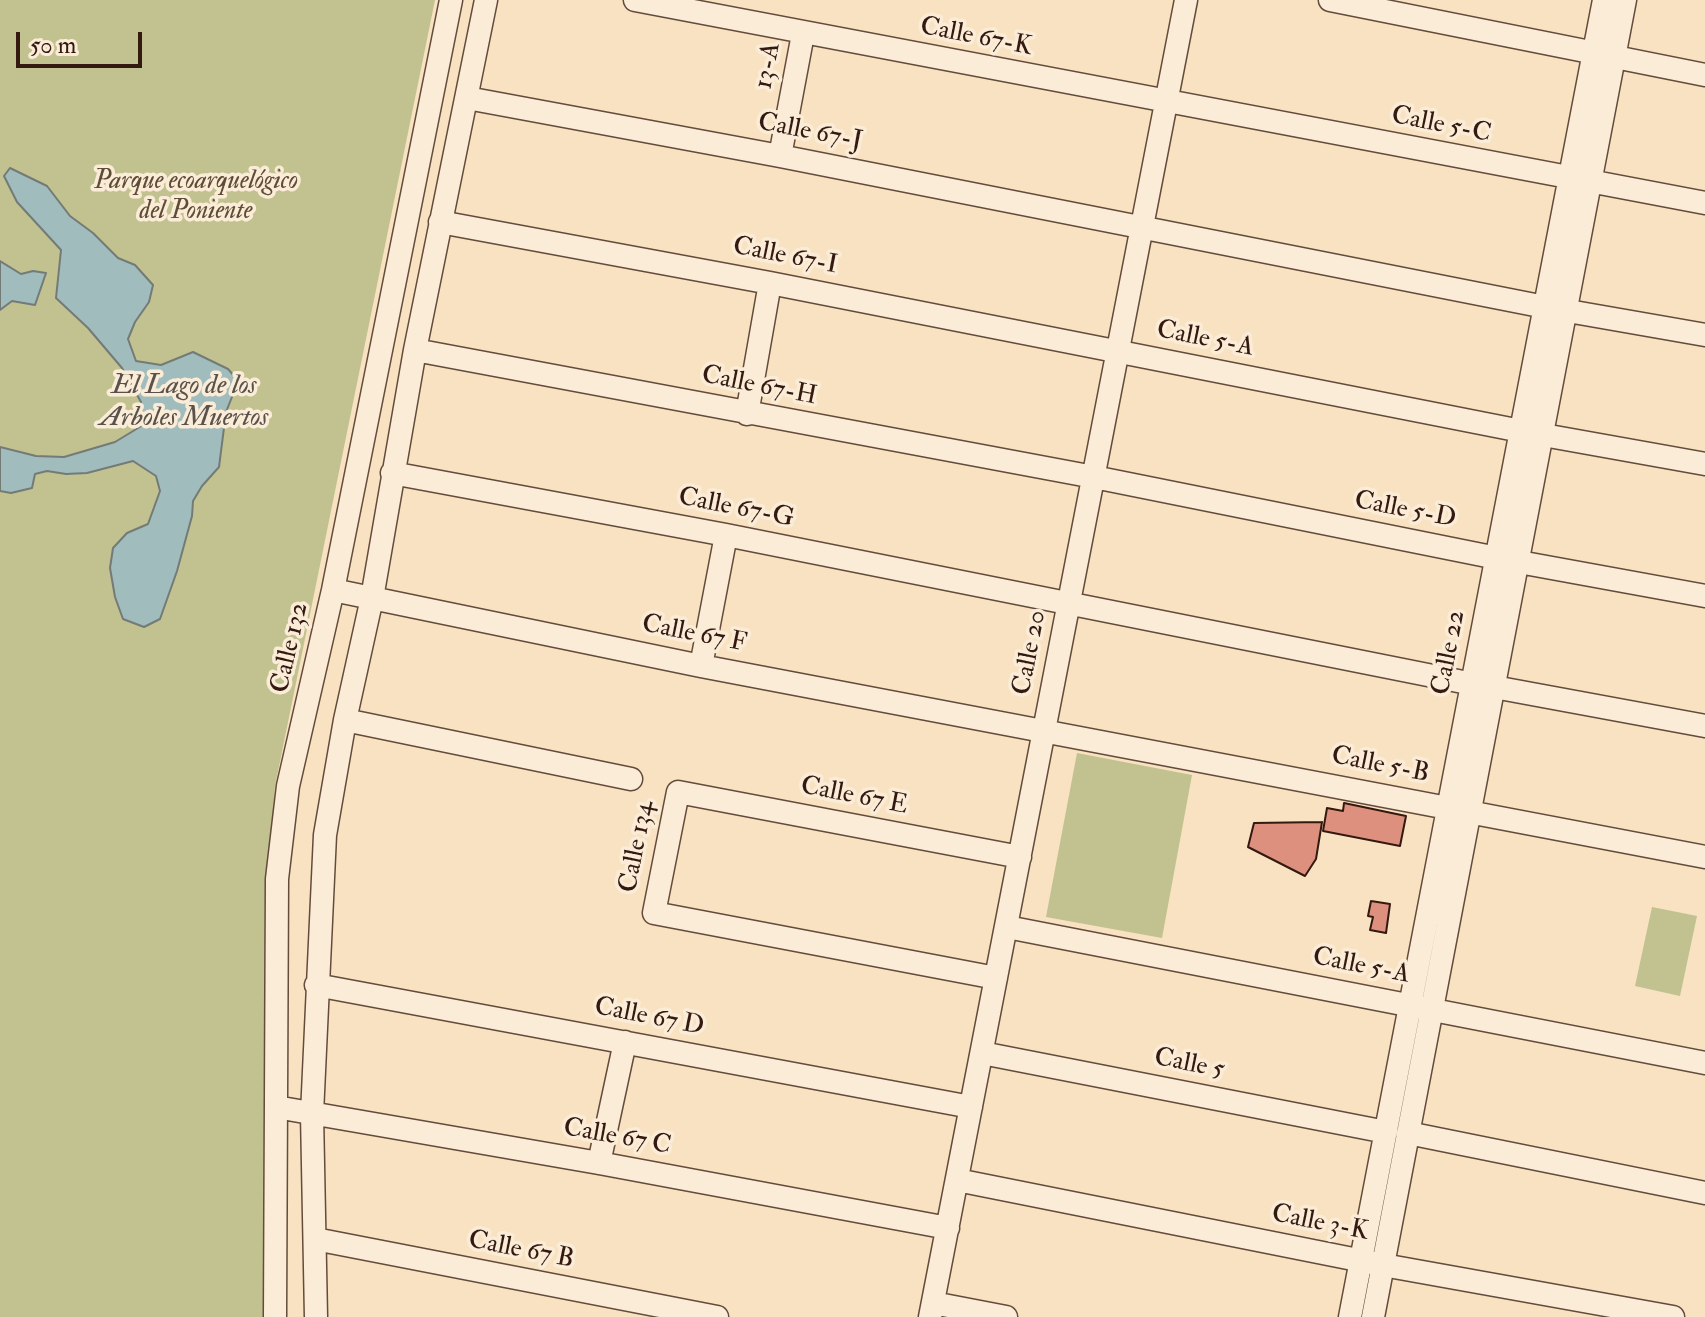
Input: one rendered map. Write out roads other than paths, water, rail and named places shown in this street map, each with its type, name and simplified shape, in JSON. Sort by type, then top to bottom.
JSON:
[{"type":"street","name":"Calle 132","points":[[275,1317],[277,879],[288,786],[333,590],[451,0]]},
{"type":"street","points":[[316,1317],[312,1114],[325,835],[345,720],[372,598],[415,350],[486,0]]},
{"type":"street","name":"Calle 67-K","points":[[635,0],[1166,103]]},
{"type":"street","name":"Calle 20","points":[[932,1310],[1186,0]]},
{"type":"street","points":[[1330,0],[1705,75]]},
{"type":"street","name":"Calle 22","points":[[1604,0],[1604,55]]},
{"type":"street","name":"Calle 22","points":[[1350,1317],[1372,1263],[1604,55],[1625,0]]},
{"type":"street","name":"13-A","points":[[780,156],[803,34]]},
{"type":"street","name":"Calle 67-J","points":[[467,98],[1142,226]]},
{"type":"street","name":"Calle 5-C","points":[[1166,103],[1705,203]]},
{"type":"street","name":"Calle 67-I","points":[[440,222],[1118,351]]},
{"type":"street","points":[[1142,226],[1555,309],[1705,335]]},
{"type":"street","points":[[747,414],[770,283]]},
{"type":"street","name":"Calle 67-H","points":[[415,350],[1094,477]]},
{"type":"street","name":"Calle 5-A","points":[[1118,351],[1705,464]]},
{"type":"street","name":"Calle 67-G","points":[[392,473],[1069,603]]},
{"type":"street","name":"Calle 5-D","points":[[1094,477],[1705,596]]},
{"type":"street","points":[[701,666],[726,535]]},
{"type":"street","name":"Calle 67 F","points":[[333,590],[701,666],[1045,729]]},
{"type":"street","points":[[1069,603],[1483,686],[1705,726]]},
{"type":"street","points":[[345,720],[631,779]]},
{"type":"street","name":"Calle 5-B","points":[[1045,729],[1705,857]]},
{"type":"street","name":"Calle 67 E","points":[[678,792],[1020,857]]},
{"type":"street","name":"Calle 134","points":[[678,792],[654,913],[996,978]]},
{"type":"street","name":"Calle 5-A","points":[[1007,927],[1705,1063]]},
{"type":"street","name":"Calle 67 D","points":[[316,985],[971,1107]]},
{"type":"street","points":[[599,1163],[625,1042]]},
{"type":"street","name":"Calle 5","points":[[982,1053],[1705,1193]]},
{"type":"street","name":"Calle 67 C","points":[[276,1107],[948,1228]]},
{"type":"street","name":"Calle 3-K","points":[[957,1180],[1372,1263],[1673,1317]]},
{"type":"street","name":"Calle 67 B","points":[[315,1239],[637,1309],[717,1317]]},
{"type":"street","name":"Calle 22","points":[[1372,1263],[1373,1317]]},
{"type":"street","points":[[932,1310],[1006,1317]]},
{"type":"water","name":"El Lago de los Arboles Muertos","points":[[10,168],[47,186],[70,216],[118,258],[135,265],[153,285],[149,302],[128,339],[136,361],[161,365],[193,352],[228,369],[235,377],[234,392],[226,412],[219,467],[193,501],[177,571],[160,619],[144,627],[123,619],[110,568],[113,548],[127,533],[148,524],[160,491],[156,476],[133,461],[87,473],[47,471],[35,474],[32,488],[11,493],[0,491],[0,447],[36,456],[64,457],[115,442],[143,425],[141,402],[122,368],[88,328],[56,298],[61,250],[17,202],[4,176]]},
{"type":"water","points":[[0,261],[21,274],[33,271],[46,273],[35,305],[12,301],[0,310]]},
{"type":"park label","name":"Parque ecoarquelógico del Poniente","points":[[196,197]]}]
